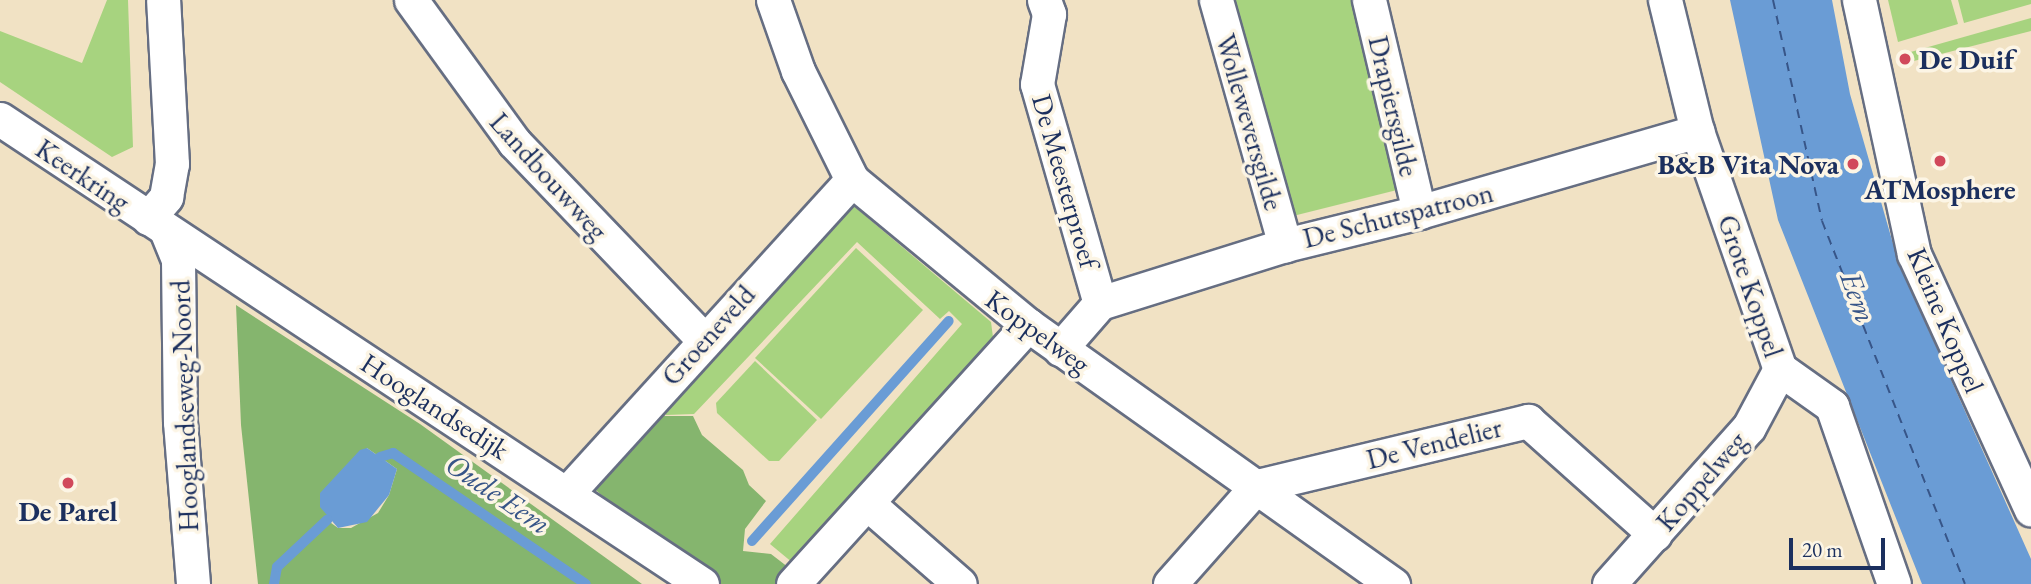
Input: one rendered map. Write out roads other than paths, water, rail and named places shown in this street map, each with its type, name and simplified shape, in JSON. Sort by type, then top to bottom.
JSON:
[{"type":"street","points":[[157,224],[166,197],[172,164],[163,0]]},
{"type":"street","name":"Landbouwweg","points":[[411,0],[514,142],[703,339]]},
{"type":"street","name":"Koppelweg","points":[[773,0],[798,71],[852,180],[956,270],[1060,349],[1393,584]]},
{"type":"street","name":"De Meesterproef","points":[[1044,0],[1049,15],[1037,84],[1100,303],[1060,349]]},
{"type":"street","name":"Wolleweversgilde","points":[[1216,0],[1285,244]]},
{"type":"street","name":"Drapiersgilde","points":[[1369,0],[1419,212]]},
{"type":"street","name":"Grote Koppel","points":[[1665,0],[1697,131],[1780,369],[1832,406],[1894,584]]},
{"type":"street","name":"Kleine Koppel","points":[[1859,0],[1914,254],[2031,509]]},
{"type":"street","name":"Keerkring","points":[[0,119],[157,224]]},
{"type":"street","name":"De Schutspatroon","points":[[1100,303],[1285,244],[1419,212],[1697,131]]},
{"type":"street","name":"Groeneveld","points":[[568,492],[703,339],[852,180]]},
{"type":"street","name":"Hooglandsedijk","points":[[157,224],[568,492],[702,584]]},
{"type":"street","name":"Hooglandseweg-Noord","points":[[157,224],[178,260],[180,422],[193,584]]},
{"type":"street","points":[[793,584],[1028,325]]},
{"type":"street","name":"Koppelweg","points":[[1609,584],[1749,427],[1780,369]]},
{"type":"street","name":"De Vendelier","points":[[1257,486],[1528,421],[1655,534]]},
{"type":"street","points":[[1170,584],[1257,486]]},
{"type":"street","points":[[867,503],[960,584]]},
{"type":"water","name":"Eem","points":[[1730,0],[1832,0],[1850,94],[1898,261],[2031,559],[2031,584],[1922,584],[1778,220]]},
{"type":"water","points":[[367,448],[397,469],[389,495],[367,522],[338,528],[320,507],[320,493],[360,450]]},
{"type":"waterway","points":[[752,541],[949,321]]},
{"type":"waterway","name":"Oude Eem","points":[[380,457],[393,453],[586,584]]},
{"type":"waterway","points":[[274,584],[277,567],[327,520]]},
{"type":"place","name":"De Duif","points":[[1905,59]]},
{"type":"place","name":"ATMosphere","points":[[1940,161]]},
{"type":"place","name":"B&B Vita Nova","points":[[1853,164]]},
{"type":"place","name":"De Parel","points":[[68,483]]}]
